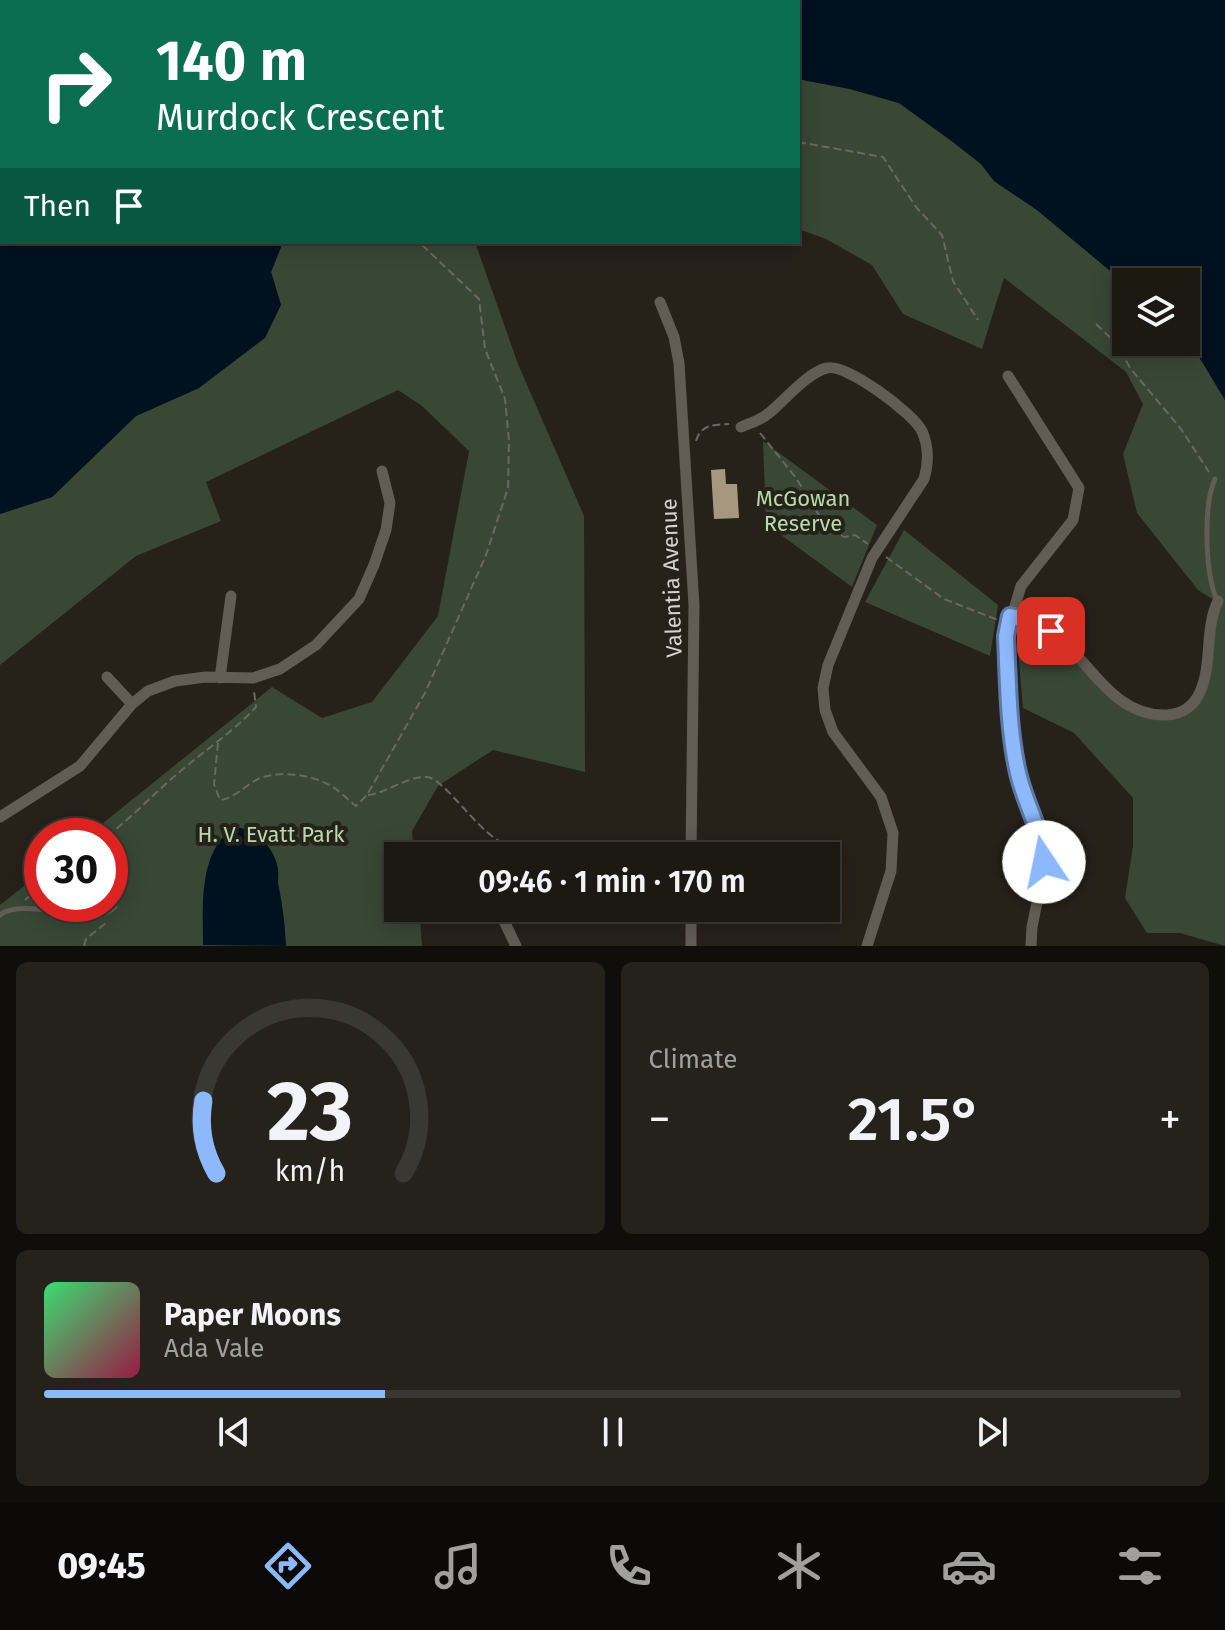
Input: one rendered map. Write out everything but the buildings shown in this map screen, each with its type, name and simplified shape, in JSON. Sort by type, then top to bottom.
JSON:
[{"type":"street","name":"Valentia Avenue","points":[[660,302],[674,337],[679,363],[693,578],[691,842]]},
{"type":"street","points":[[741,427],[761,419],[816,373],[831,367],[848,372],[912,418],[927,445],[924,479],[876,551],[828,665],[823,688],[825,710],[833,732],[881,797],[893,833],[891,871],[867,946]]},
{"type":"street","points":[[1008,376],[1079,488],[1073,520],[1061,539],[1025,580],[1016,596],[1009,620],[1007,648],[1015,758],[1043,852],[1043,873],[1033,916],[1031,946]]},
{"type":"street","points":[[0,817],[80,766],[132,704],[148,691],[175,681],[206,677],[253,678],[280,669],[316,645],[359,599],[386,530],[390,503],[382,471]]},
{"type":"street","points":[[220,678],[231,596]]},
{"type":"street","points":[[1009,620],[1033,621],[1051,631],[1120,700],[1139,710],[1168,715],[1189,707],[1200,692],[1210,623],[1218,601]]},
{"type":"street","points":[[107,677],[132,704]]},
{"type":"street","points":[[504,922],[516,946]]},
{"type":"street","points":[[691,922],[691,946]]},
{"type":"lane","points":[[1215,479],[1209,500],[1209,562],[1211,587],[1218,601]]},
{"type":"lane","points":[[0,915],[7,910],[24,907]]},
{"type":"path","points":[[800,142],[883,157],[916,207],[942,235],[953,281],[978,320]]},
{"type":"path","points":[[218,743],[214,784],[220,800],[230,799],[260,778],[282,774],[309,777],[332,786],[356,806],[367,795],[425,693],[486,555],[508,488],[509,441],[505,399],[485,349],[479,299],[421,244]]},
{"type":"path","points":[[1096,324],[1118,345],[1130,368],[1181,429],[1215,479]]},
{"type":"path","points":[[697,451],[699,431],[710,425],[732,423],[741,427]]},
{"type":"path","points":[[760,432],[796,478],[825,525],[844,537],[855,535],[944,599],[1009,620]]},
{"type":"path","points":[[128,820],[183,768],[218,743],[256,707],[253,678]]},
{"type":"path","points":[[367,795],[428,777],[435,780],[498,842]]},
{"type":"path","points":[[21,907],[24,902]]},
{"type":"path","points":[[84,946],[86,939],[107,922]]},
{"type":"green space","points":[[800,79],[899,103],[953,142],[981,164],[994,181],[1037,210],[1112,272],[1112,356],[1199,356],[1225,400],[1225,946],[1180,933],[1147,933],[1125,898],[1133,846],[1133,798],[1074,733],[1023,708],[1017,637],[1022,633],[1010,616],[1042,626],[1112,693],[1161,715],[1195,701],[1217,602],[1198,590],[1137,513],[1123,454],[1143,404],[1126,372],[1004,278],[982,349],[903,314],[872,265],[826,239],[800,230]]},
{"type":"green space","name":"H. V. Evatt Park","points":[[282,244],[476,244],[518,364],[584,516],[585,772],[493,750],[438,786],[412,831],[413,842],[384,842],[384,922],[420,922],[422,946],[0,946],[0,905],[24,886],[24,922],[128,922],[128,818],[109,818],[272,687],[322,718],[372,702],[438,616],[469,451],[422,406],[398,390],[206,482],[221,521],[136,556],[0,665],[0,514],[52,497],[136,416],[199,388],[281,305],[271,272]]},
{"type":"green space","name":"McGowan Reserve","points":[[763,441],[877,525],[852,587],[766,524]]},
{"type":"green space","points":[[904,530],[998,605],[990,656],[865,602]]},
{"type":"water","points":[[800,0],[1225,0],[1225,400],[1199,356],[1200,268],[1112,268],[1112,272],[1037,210],[994,181],[981,164],[899,103],[800,79]]},
{"type":"water","points":[[0,244],[282,244],[271,272],[281,305],[265,338],[199,388],[136,416],[52,497],[0,514]]},
{"type":"water","points":[[235,827],[257,836],[269,847],[276,861],[286,946],[203,945],[203,897],[209,864],[223,837]]},
{"type":"route","points":[[1044,862],[1039,832],[1020,783],[1015,758],[1006,636],[1010,616],[1033,621],[1051,631]]}]
